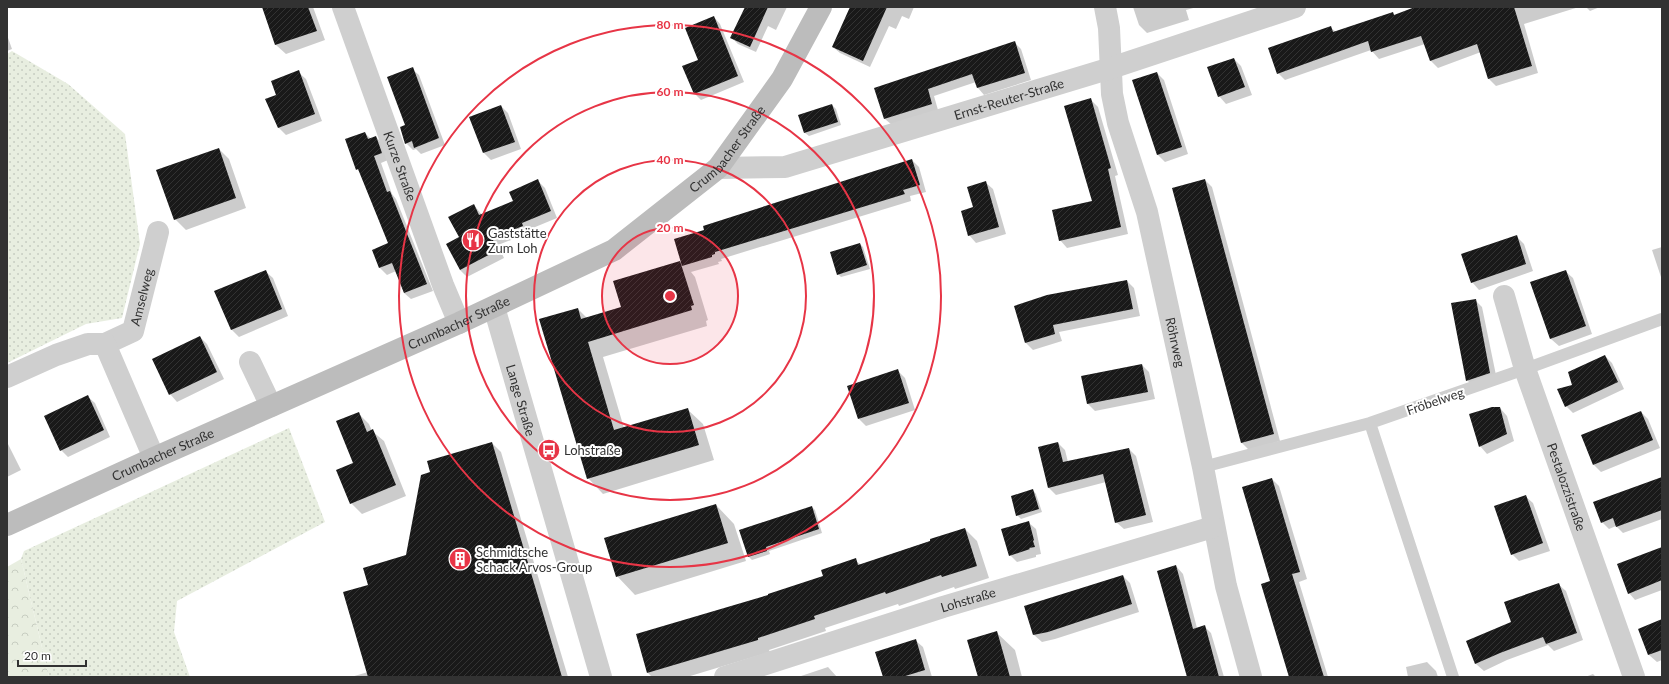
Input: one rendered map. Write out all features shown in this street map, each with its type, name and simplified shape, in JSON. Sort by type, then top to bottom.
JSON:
[{"type":"main road","name":"Crumbacher Straße","points":[[7,525],[154,458],[459,324],[614,250],[718,168],[782,79],[821,7]]},
{"type":"street","name":"Kurze Straße","points":[[343,7],[443,285],[459,324]]},
{"type":"street","name":"Röhrweg","points":[[1105,7],[1109,28],[1112,94],[1118,123],[1147,212],[1203,467],[1213,527],[1226,586],[1252,677]]},
{"type":"street","name":"Ernst-Reuter-Straße","points":[[718,168],[785,168],[1111,68],[1295,7]]},
{"type":"street","name":"Amselweg","points":[[7,377],[56,355],[88,344],[105,344],[133,331],[158,232]]},
{"type":"street","name":"Pestalozzistraße","points":[[1504,296],[1525,369],[1634,677]]},
{"type":"street","name":"Lange Straße","points":[[494,307],[601,677]]},
{"type":"street","points":[[105,344],[154,458]]},
{"type":"street","points":[[250,362],[271,406]]},
{"type":"street","name":"Lohstraße","points":[[725,677],[943,607],[1213,527]]},
{"type":"lane","name":"Fröbelweg","points":[[1203,467],[1370,423],[1662,319]]},
{"type":"lane","points":[[1370,423],[1453,677]]},
{"type":"green space","points":[[12,51],[68,84],[125,134],[140,244],[122,318],[86,324],[7,363],[7,54]]},
{"type":"green space","points":[[289,428],[325,522],[177,601],[174,632],[190,677],[49,677],[21,559],[24,551]]},
{"type":"green space","points":[[21,559],[49,677],[7,677],[7,567]]},
{"type":"building","points":[[262,7],[308,7],[317,31],[275,45]]},
{"type":"building","points":[[745,7],[768,7],[750,47],[730,38]]},
{"type":"building","points":[[850,7],[887,7],[863,61],[832,47]]},
{"type":"building","points":[[1415,7],[1514,7],[1532,66],[1488,79],[1477,44],[1430,61],[1421,36],[1371,52],[1368,41],[1277,74],[1268,48],[1331,26],[1333,32],[1393,12],[1394,15]]},
{"type":"building","points":[[714,16],[738,76],[694,94],[682,66],[698,60],[685,28]]},
{"type":"building","points":[[1015,41],[1025,73],[977,88],[972,74],[928,89],[932,104],[884,119],[874,88]]},
{"type":"building","points":[[1234,58],[1245,87],[1218,97],[1207,67]]},
{"type":"building","points":[[413,67],[439,138],[414,148],[412,141],[405,144],[400,127],[405,125],[387,77]]},
{"type":"building","points":[[299,70],[315,114],[278,128],[265,99],[276,95],[271,81]]},
{"type":"building","points":[[1157,72],[1182,147],[1157,155],[1132,80]]},
{"type":"building","points":[[1091,98],[1111,168],[1108,169],[1121,227],[1059,241],[1052,210],[1092,201],[1064,106]]},
{"type":"building","points":[[832,104],[838,122],[804,133],[798,115]]},
{"type":"building","points":[[501,105],[515,142],[483,153],[469,117]]},
{"type":"building","points":[[365,132],[368,139],[376,136],[382,153],[374,156],[387,192],[390,191],[427,284],[404,293],[392,263],[379,268],[372,250],[388,243],[358,169],[356,170],[345,139]]},
{"type":"building","points":[[219,148],[236,198],[174,220],[156,170]]},
{"type":"building","points":[[912,159],[920,185],[903,190],[905,194],[715,252],[712,257],[682,266],[674,239],[704,230],[703,226]]},
{"type":"building","points":[[538,179],[551,211],[522,223],[523,226],[492,238],[498,250],[460,270],[446,244],[459,237],[448,217],[474,204],[479,215],[513,201],[509,192]]},
{"type":"building","points":[[1205,179],[1274,434],[1241,443],[1172,188]]},
{"type":"building","points":[[986,181],[999,227],[968,236],[961,211],[973,207],[967,187]]},
{"type":"building","points":[[1517,235],[1526,264],[1471,283],[1461,254]]},
{"type":"building","points":[[860,243],[867,265],[837,275],[830,252]]},
{"type":"building","points":[[680,261],[694,305],[691,306],[692,310],[588,342],[614,430],[688,408],[699,445],[587,479],[539,319],[578,308],[581,319],[621,307],[613,281]]},
{"type":"building","points":[[266,270],[282,309],[231,330],[214,291]]},
{"type":"building","points":[[1566,270],[1586,326],[1550,339],[1530,282]]},
{"type":"building","points":[[1127,280],[1133,309],[1053,325],[1055,334],[1025,343],[1014,306],[1047,295]]},
{"type":"building","points":[[1476,299],[1490,373],[1466,381],[1451,303]]},
{"type":"building","points":[[200,336],[217,372],[169,395],[152,359]]},
{"type":"building","points":[[1605,355],[1618,382],[1565,407],[1557,389],[1572,385],[1568,372]]},
{"type":"building","points":[[1142,364],[1148,392],[1087,404],[1081,376]]},
{"type":"building","points":[[898,369],[909,403],[858,419],[847,386]]},
{"type":"building","points":[[88,395],[104,430],[60,451],[44,416]]},
{"type":"building","points":[[1492,407],[1500,407],[1507,434],[1479,447],[1469,414]]},
{"type":"building","points":[[1641,411],[1653,440],[1593,465],[1581,435]]},
{"type":"building","points":[[359,412],[367,432],[373,429],[396,485],[350,504],[336,470],[353,463],[336,421]]},
{"type":"building","name":"Schmidtsche Schack Arvos-Group","points":[[492,442],[562,677],[368,677],[343,592],[368,585],[363,568],[406,555],[421,475],[430,472],[427,461]]},
{"type":"building","points":[[1058,442],[1063,462],[1129,448],[1146,515],[1115,523],[1103,474],[1048,488],[1038,447]]},
{"type":"building","points":[[1662,477],[1662,510],[1616,527],[1613,518],[1601,523],[1593,502]]},
{"type":"building","points":[[1272,478],[1300,572],[1292,574],[1324,677],[1289,677],[1261,584],[1270,581],[1242,487]]},
{"type":"building","points":[[1033,489],[1039,509],[1016,516],[1011,496]]},
{"type":"building","points":[[1526,495],[1543,543],[1511,555],[1494,506]]},
{"type":"building","points":[[716,504],[728,543],[616,577],[604,538]]},
{"type":"building","points":[[812,506],[819,529],[766,547],[767,551],[748,557],[739,530]]},
{"type":"building","points":[[1029,521],[1035,547],[1009,556],[1001,529]]},
{"type":"building","points":[[965,528],[977,566],[942,577],[941,575],[886,594],[885,592],[814,616],[815,619],[758,638],[758,640],[647,673],[636,634],[768,595],[823,576],[821,570],[856,558],[858,565]]},
{"type":"building","points":[[1662,547],[1662,580],[1628,594],[1617,564]]},
{"type":"building","points":[[1176,565],[1193,629],[1205,625],[1219,677],[1187,677],[1157,571]]},
{"type":"building","points":[[1123,575],[1132,604],[1048,632],[1033,635],[1024,606]]},
{"type":"building","points":[[1559,583],[1577,633],[1546,644],[1543,637],[1475,664],[1466,641],[1511,622],[1504,602]]},
{"type":"building","points":[[1662,619],[1662,650],[1648,655],[1638,629]]},
{"type":"building","points":[[997,631],[1010,677],[978,677],[967,640]]},
{"type":"building","points":[[916,639],[925,670],[902,677],[883,677],[875,652]]},
{"type":"place","name":"Gaststätte Zum Loh","points":[[473,240]]},
{"type":"place","name":"Lohstraße","points":[[549,450]]},
{"type":"place","name":"Schmidtsche Schack Arvos-Group","points":[[460,559]]}]
